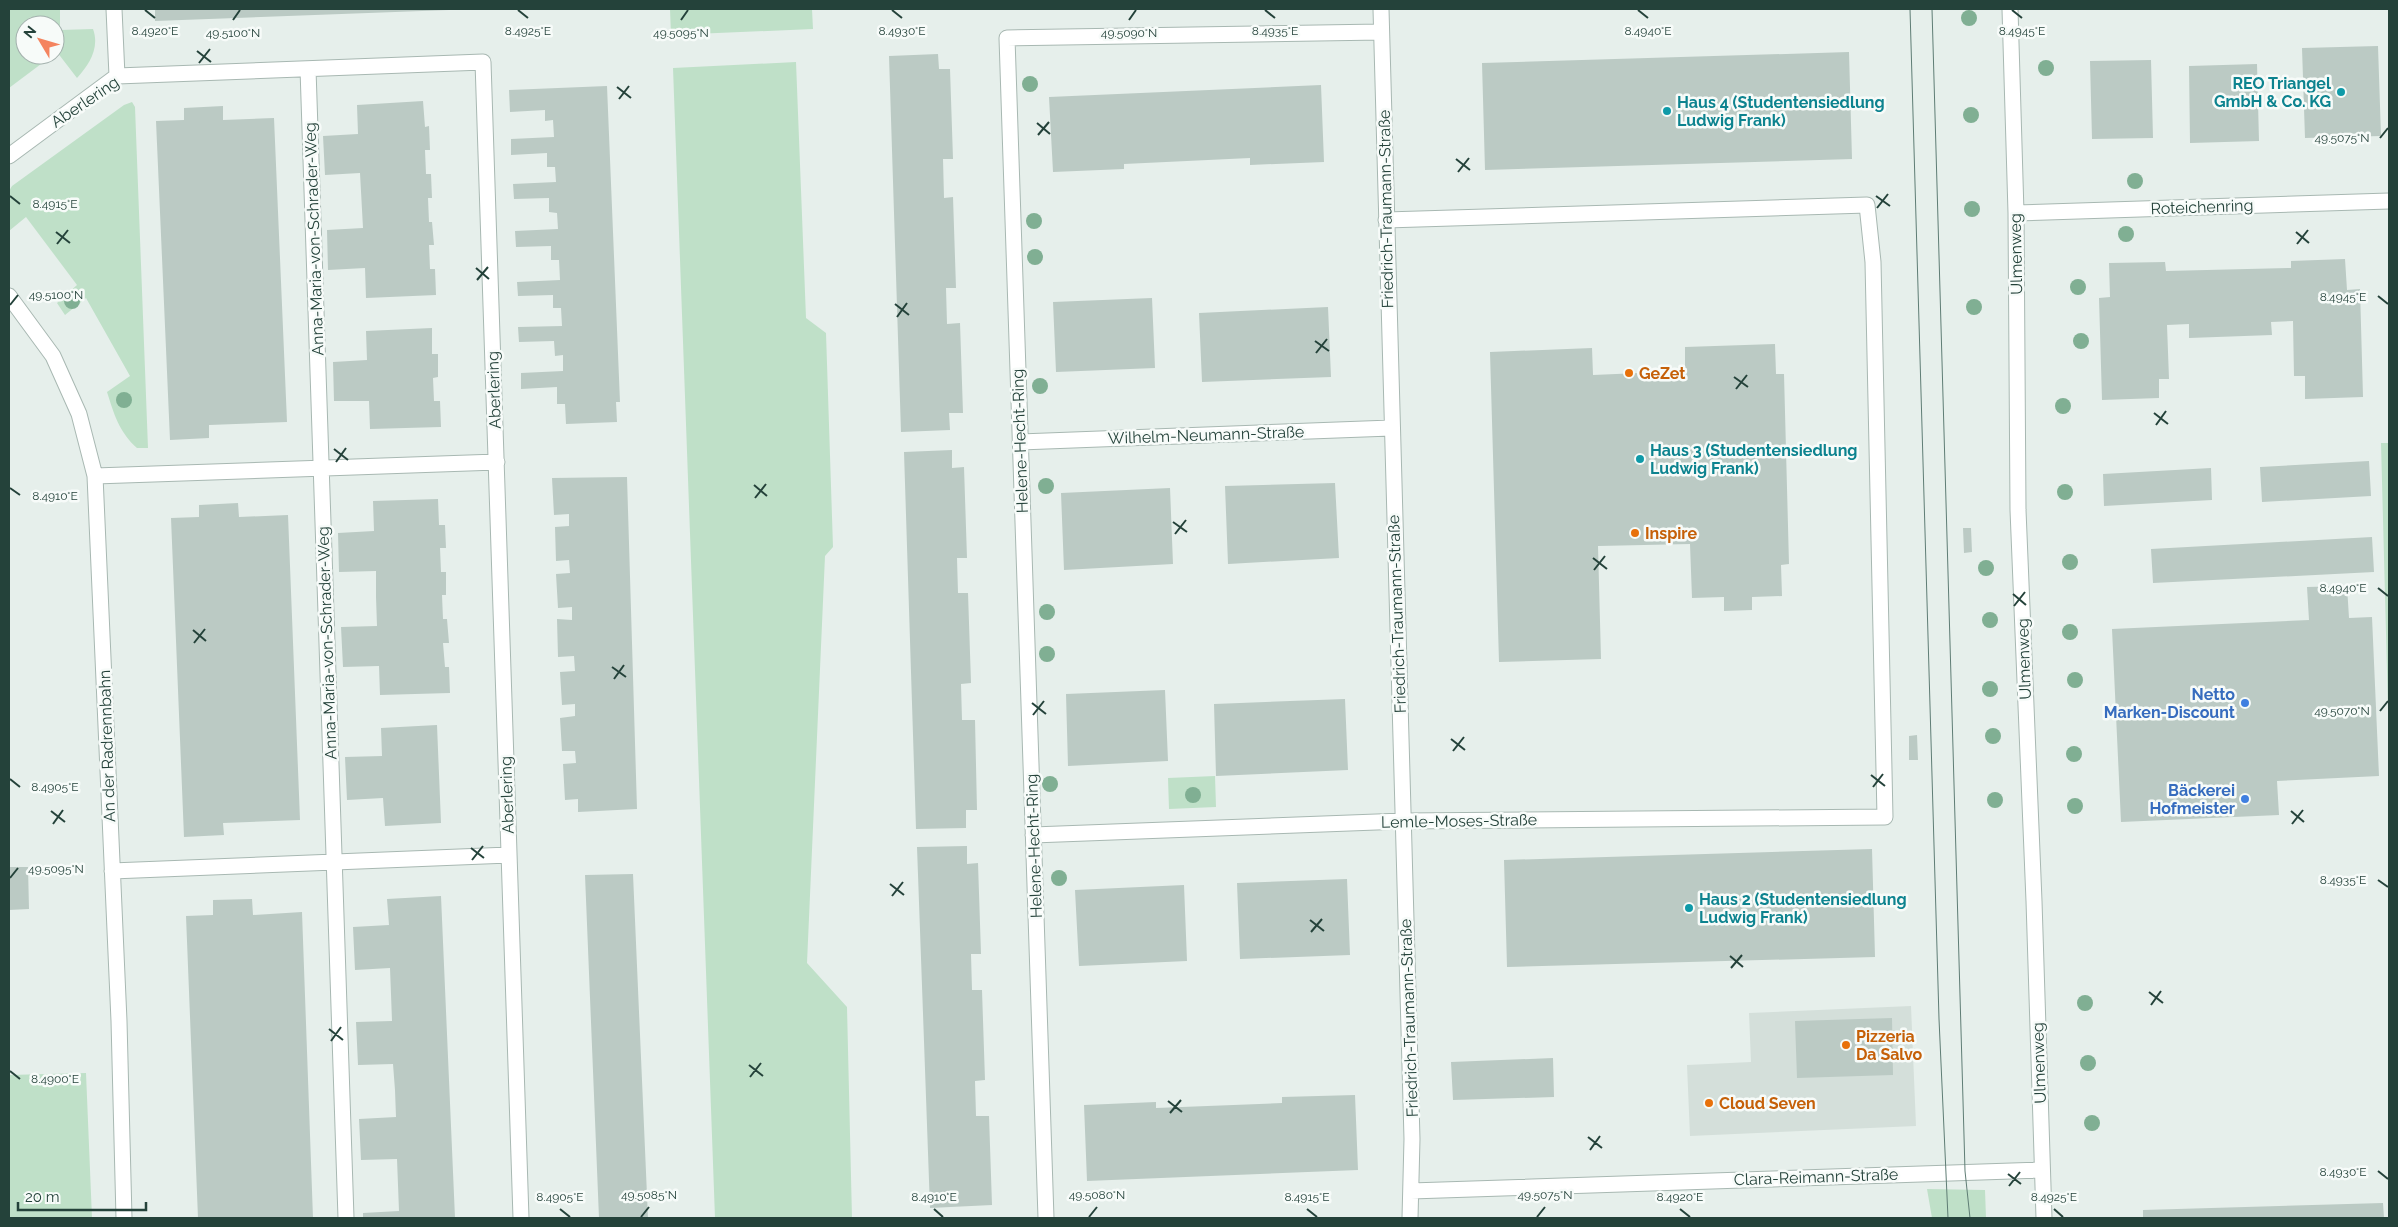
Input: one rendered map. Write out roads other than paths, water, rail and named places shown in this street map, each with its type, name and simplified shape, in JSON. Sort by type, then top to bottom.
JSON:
[{"type":"street","points":[[114,9],[116,76]]},
{"type":"street","name":"Friedrich-Traumann-Straße","points":[[1381,9],[1412,1139],[1410,1218]]},
{"type":"street","name":"Ulmenweg","points":[[2010,9],[2016,213],[2018,510],[2035,911],[2044,1218]]},
{"type":"street","name":"Helene-Hecht-Ring","points":[[1046,1218],[1007,38],[1382,32]]},
{"type":"street","name":"Aberlering","points":[[9,156],[116,76],[483,62],[522,1218]]},
{"type":"street","name":"Anna-Maria-von-Schrader-Weg","points":[[308,69],[346,1218]]},
{"type":"street","name":"Roteichenring","points":[[2016,213],[2389,201]]},
{"type":"street","name":"Lemle-Moses-Straße","points":[[1033,835],[1403,821],[1885,818],[1873,262],[1867,205],[1386,220]]},
{"type":"street","name":"An der Radrennbahn","points":[[9,296],[53,356],[79,414],[95,476],[112,871],[124,1218]]},
{"type":"street","name":"Wilhelm-Neumann-Straße","points":[[1020,442],[1391,428]]},
{"type":"street","points":[[95,476],[496,462]]},
{"type":"street","points":[[112,871],[509,855]]},
{"type":"street","name":"Clara-Reimann-Straße","points":[[1411,1191],[2042,1170]]},
{"type":"tram line","points":[[1910,9],[1939,1019],[1948,1218]]},
{"type":"tram line","points":[[1932,9],[1965,1171],[1970,1218]]},
{"type":"place","name":"REO Triangel GmbH & Co. KG","points":[[2341,92]]},
{"type":"place","name":"Haus 4 (Studentensiedlung Ludwig Frank)","points":[[1667,111]]},
{"type":"place","name":"GeZet","points":[[1629,373]]},
{"type":"place","name":"Haus 3 (Studentensiedlung Ludwig Frank)","points":[[1640,459]]},
{"type":"place","name":"Inspire","points":[[1635,533]]},
{"type":"place","name":"Netto Marken-Discount","points":[[2245,703]]},
{"type":"place","name":"Bäckerei Hofmeister","points":[[2245,799]]},
{"type":"place","name":"Haus 2 (Studentensiedlung Ludwig Frank)","points":[[1689,908]]},
{"type":"place","name":"Pizzeria Da Salvo","points":[[1846,1045]]},
{"type":"place","name":"Cloud Seven","points":[[1709,1103]]}]
